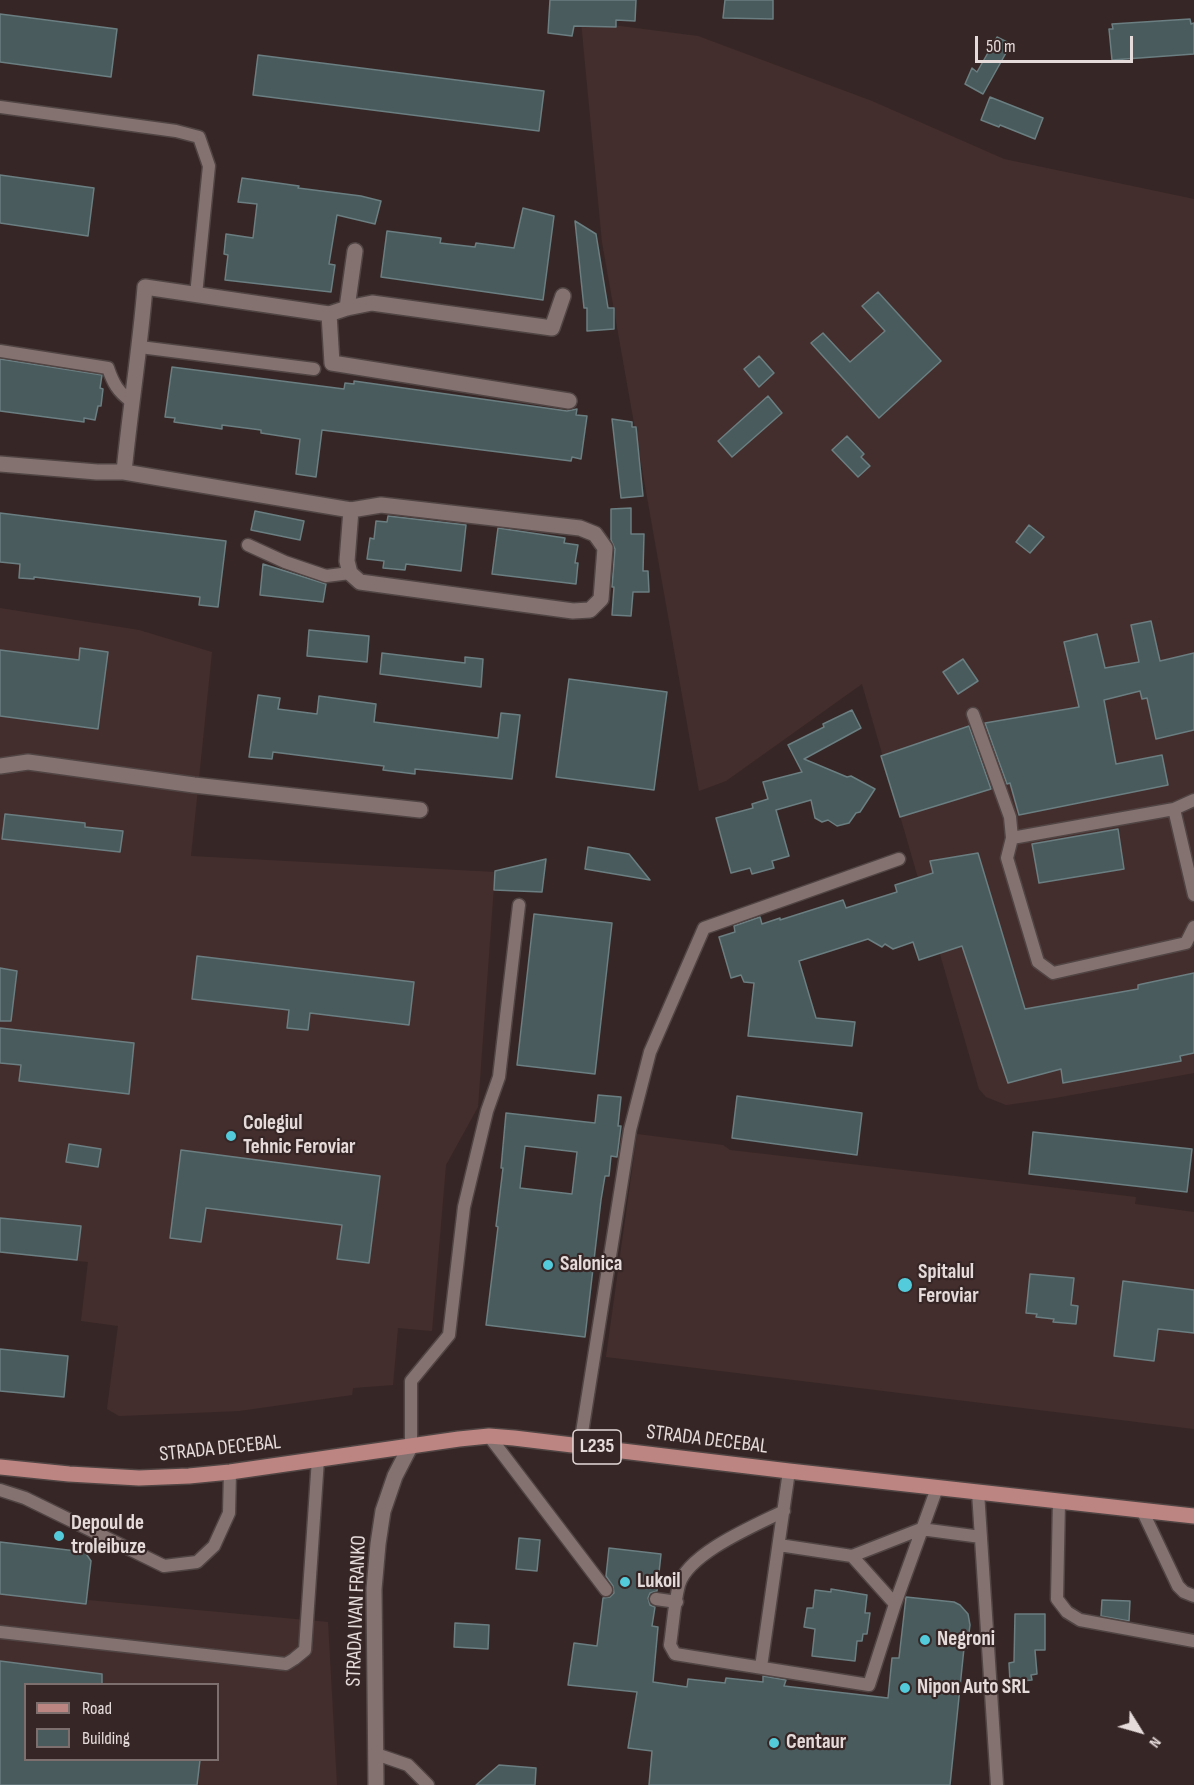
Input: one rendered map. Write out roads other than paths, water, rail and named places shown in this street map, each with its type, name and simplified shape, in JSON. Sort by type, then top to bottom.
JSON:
[{"type":"main road","name":"STRADA DECEBAL","points":[[0,1467],[139,1478],[230,1472],[411,1445],[489,1436],[1194,1516]]},
{"type":"street","points":[[347,308],[356,251]]},
{"type":"street","points":[[124,472],[145,287],[329,314],[372,303],[552,328],[563,296]]},
{"type":"street","points":[[329,314],[332,363],[569,401]]},
{"type":"street","points":[[0,464],[124,472],[351,510],[381,505],[580,528],[595,534],[604,548],[601,599],[590,610],[573,610],[360,582],[350,573],[347,561],[351,510]]},
{"type":"street","points":[[0,766],[28,762],[194,785],[420,810]]},
{"type":"street","name":"STRADA IVAN FRANKO","points":[[376,1785],[374,1589],[378,1544],[383,1511],[395,1476],[411,1445]]},
{"type":"lane","points":[[0,107],[176,131],[199,137],[209,166],[196,295]]},
{"type":"lane","points":[[140,347],[314,369]]},
{"type":"lane","points":[[0,351],[108,368],[114,384],[121,394],[131,401]]},
{"type":"lane","points":[[248,545],[285,562],[326,576],[350,573]]},
{"type":"lane","points":[[973,714],[1010,817],[1012,838],[1007,858],[1038,962],[1053,973],[1186,943],[1194,927]]},
{"type":"lane","points":[[1012,838],[1174,809],[1194,800]]},
{"type":"lane","points":[[1174,809],[1194,895]]},
{"type":"lane","points":[[580,1445],[630,1130],[650,1052],[704,928],[899,859]]},
{"type":"lane","points":[[411,1445],[411,1381],[449,1335],[464,1207],[487,1111],[499,1077],[519,906]]},
{"type":"lane","points":[[489,1436],[606,1590]]},
{"type":"lane","points":[[0,1632],[286,1664],[305,1650],[318,1459]]},
{"type":"lane","points":[[761,1667],[789,1471]]},
{"type":"lane","points":[[0,1490],[25,1498],[164,1566],[197,1562],[214,1546],[229,1513],[230,1472]]},
{"type":"lane","points":[[784,1511],[713,1548],[693,1564],[680,1582],[670,1645],[675,1654],[869,1685],[895,1604],[937,1488]]},
{"type":"lane","points":[[978,1492],[997,1785]]},
{"type":"lane","points":[[1059,1501],[1057,1599],[1067,1612],[1080,1620],[1194,1641]]},
{"type":"lane","points":[[1142,1510],[1179,1586],[1184,1592],[1194,1596]]},
{"type":"lane","points":[[779,1545],[852,1556],[921,1529],[981,1537]]},
{"type":"lane","points":[[852,1556],[895,1604]]},
{"type":"lane","points":[[656,1599],[676,1602]]},
{"type":"lane","points":[[376,1754],[408,1765],[428,1785]]},
{"type":"place","name":"Colegiul Tehnic Feroviar","points":[[231,1136]]},
{"type":"place","name":"Salonica","points":[[548,1265]]},
{"type":"place","name":"Spitalul Feroviar","points":[[905,1285]]},
{"type":"place","name":"Depoul de troleibuze","points":[[59,1536]]},
{"type":"place","name":"Lukoil","points":[[625,1582]]},
{"type":"place","name":"Negroni","points":[[925,1640]]},
{"type":"place","name":"Nipon Auto SRL","points":[[905,1688]]},
{"type":"place","name":"Centaur","points":[[774,1743]]}]
